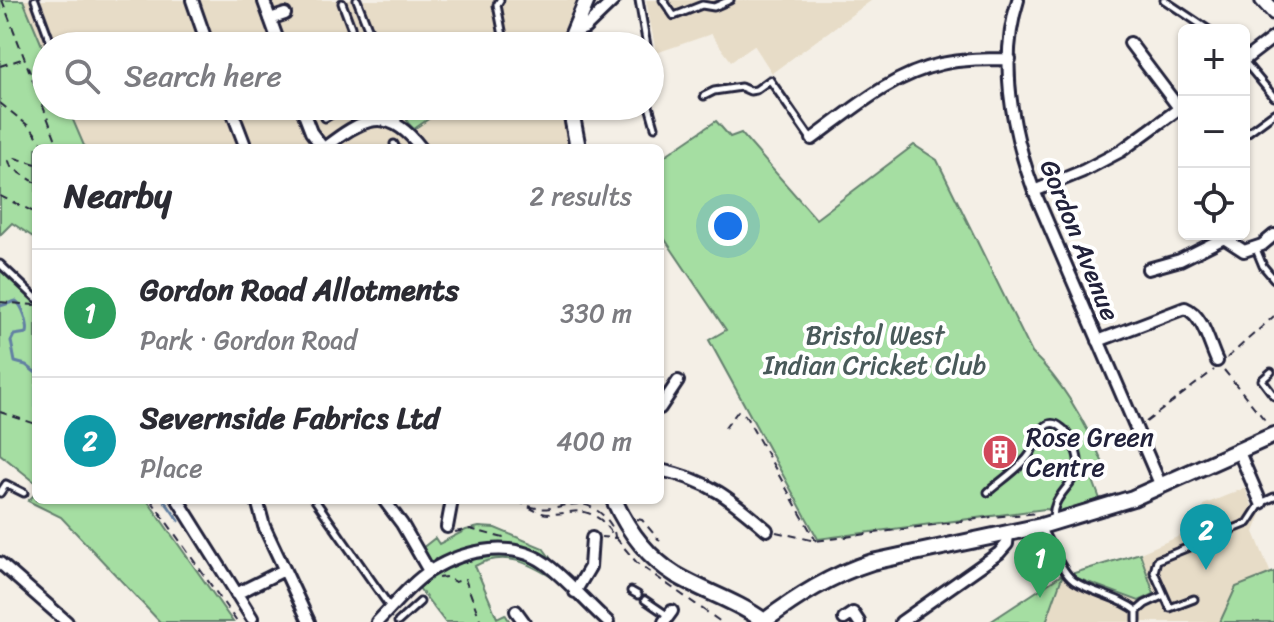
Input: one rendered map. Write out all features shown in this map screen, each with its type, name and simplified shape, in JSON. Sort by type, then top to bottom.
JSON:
[{"type":"main road","points":[[1263,0],[1274,12]]},
{"type":"main road","points":[[573,32],[583,2]]},
{"type":"main road","points":[[573,120],[577,144]]},
{"type":"main road","points":[[616,504],[625,525],[646,551],[676,575],[747,609],[764,622],[812,587],[846,570],[1008,533],[1133,498],[1274,433]]},
{"type":"street","points":[[192,0],[203,32]]},
{"type":"street","points":[[580,32],[614,0]]},
{"type":"street","name":"Gordon Avenue","points":[[1018,0],[1013,16],[1010,59],[1010,96],[1018,146],[1034,191],[1161,486]]},
{"type":"street","points":[[264,2],[275,32]]},
{"type":"street","points":[[270,19],[285,14]]},
{"type":"street","points":[[1250,56],[1274,37]]},
{"type":"street","points":[[1130,43],[1178,102]]},
{"type":"street","points":[[812,139],[877,91],[916,72],[955,61],[1010,59]]},
{"type":"street","points":[[1034,191],[1121,151],[1178,110]]},
{"type":"street","points":[[235,120],[244,144]]},
{"type":"street","points":[[306,120],[321,144]]},
{"type":"street","points":[[330,144],[363,122],[392,122],[417,144]]},
{"type":"street","points":[[1229,240],[1244,251],[1256,248],[1274,235]]},
{"type":"street","points":[[1148,269],[1158,261],[1180,260],[1217,240]]},
{"type":"street","points":[[1098,341],[1185,308],[1194,312],[1221,360]]},
{"type":"street","points":[[664,402],[678,381]]},
{"type":"street","points":[[1238,450],[1261,503]]},
{"type":"street","points":[[664,471],[710,485],[728,496],[767,530]]},
{"type":"street","points":[[180,504],[252,618]]},
{"type":"street","points":[[258,504],[264,526],[309,622]]},
{"type":"street","points":[[387,504],[402,524],[428,572]]},
{"type":"street","points":[[447,527],[451,504]]},
{"type":"street","points":[[901,622],[916,618],[1002,551],[1008,533]]},
{"type":"street","points":[[575,592],[590,567],[592,538]]},
{"type":"street","points":[[380,621],[428,572],[471,552],[497,548],[524,552],[549,565],[608,622]]},
{"type":"street","points":[[0,563],[67,622]]},
{"type":"street","points":[[236,594],[284,570]]},
{"type":"street","points":[[516,611],[524,622]]},
{"type":"street","points":[[844,619],[853,613],[859,622]]},
{"type":"lane","points":[[35,0],[47,32]]},
{"type":"lane","points":[[357,0],[370,32]]},
{"type":"lane","points":[[500,0],[497,5],[502,32]]},
{"type":"lane","points":[[639,0],[645,32]]},
{"type":"lane","points":[[663,0],[674,16],[702,5],[714,7],[730,0]]},
{"type":"lane","points":[[1164,0],[1200,24]]},
{"type":"lane","points":[[342,3],[352,32]]},
{"type":"lane","points":[[1250,68],[1274,97]]},
{"type":"lane","points":[[704,96],[714,91],[741,87],[756,90],[770,80],[812,139]]},
{"type":"lane","points":[[1250,131],[1274,113]]},
{"type":"lane","points":[[653,120],[655,127]]},
{"type":"lane","points":[[1256,248],[1263,266],[1274,279]]},
{"type":"lane","points":[[0,264],[32,294]]},
{"type":"lane","points":[[1271,372],[1262,380],[1274,396]]},
{"type":"lane","points":[[988,492],[1030,455],[1036,436],[1048,425],[1056,424],[1064,428],[1079,455],[1079,465],[1076,477],[1055,503],[1049,520],[1069,576],[1076,582],[1126,602],[1137,611]]},
{"type":"lane","points":[[0,493],[3,482],[24,493]]},
{"type":"lane","points":[[1194,599],[1170,608],[1154,572],[1157,560],[1248,523],[1261,503],[1274,497]]},
{"type":"lane","points":[[318,504],[391,608]]},
{"type":"lane","points":[[631,591],[638,595]]},
{"type":"lane","points":[[1137,622],[1137,611],[1164,595]]},
{"type":"lane","points":[[645,600],[668,616]]},
{"type":"lane","points":[[398,622],[420,602]]},
{"type":"path","points":[[2,0],[32,72]]},
{"type":"path","points":[[0,66],[27,58]]},
{"type":"path","points":[[0,103],[31,128],[43,144]]},
{"type":"path","points":[[49,120],[58,144]]},
{"type":"path","points":[[32,163],[15,158],[9,161],[11,167],[32,180]]},
{"type":"path","points":[[0,196],[32,211]]},
{"type":"path","points":[[0,302],[32,305]]},
{"type":"path","points":[[1221,360],[1274,316]]},
{"type":"path","points":[[1135,427],[1151,420],[1220,365],[1274,433]]},
{"type":"path","points":[[725,428],[738,411],[745,415],[816,541]]},
{"type":"path","points":[[0,412],[32,423]]},
{"type":"path","points":[[154,504],[237,622]]},
{"type":"path","points":[[524,505],[546,510],[579,504],[586,506],[606,518],[615,532],[615,538]]},
{"type":"path","points":[[524,505],[550,515],[570,510],[585,511],[601,520],[637,563],[721,622]]},
{"type":"path","points":[[767,530],[816,541],[992,517],[1049,520]]},
{"type":"path","points":[[625,525],[642,520],[660,541]]},
{"type":"path","points":[[592,538],[615,538]]},
{"type":"path","points":[[428,572],[430,580],[446,577],[455,582],[465,579],[481,622]]},
{"type":"shaded area","points":[[23,0],[578,0],[565,32],[36,32]]},
{"type":"shaded area","points":[[646,0],[872,0],[772,73],[754,45],[731,61],[711,34],[664,50],[664,32],[652,32]]},
{"type":"shaded area","points":[[73,120],[566,120],[570,144],[83,144]]},
{"type":"shaded area","points":[[1245,488],[1252,506],[1262,512],[1254,532],[1271,574],[1236,587],[1220,622],[1046,622],[1063,574],[1071,574],[1139,601],[1154,594],[1140,553],[1210,523],[1203,505]]},
{"type":"green space","points":[[0,0],[23,0],[36,32],[32,32],[32,120],[73,120],[83,144],[32,144],[32,236],[12,223],[0,235]]},
{"type":"green space","points":[[407,120],[427,120],[414,129]]},
{"type":"green space","name":"Bristol West Indian Cricket Club","points":[[716,121],[730,137],[741,133],[816,219],[914,145],[937,160],[1032,353],[1065,392],[1091,437],[1105,468],[1091,475],[1100,499],[1061,511],[1045,509],[818,539],[709,340],[726,330],[664,238],[664,156]]},
{"type":"green space","points":[[0,269],[32,298],[32,480],[0,454]]},
{"type":"green space","points":[[34,504],[150,504],[233,622],[160,622],[61,517]]},
{"type":"green space","points":[[479,527],[495,528],[543,548],[565,578],[560,582],[517,561],[486,561],[475,566],[497,618],[505,614],[510,622],[445,622],[419,588],[437,574],[421,549],[435,538],[439,544]]},
{"type":"green space","points":[[1140,553],[1154,594],[1139,601],[1071,574]]},
{"type":"green space","points":[[1274,572],[1274,622],[1220,622],[1236,587]]},
{"type":"green space","points":[[1063,574],[1046,622],[990,622]]},
{"type":"waterway","points":[[0,306],[16,301],[21,307],[27,333],[14,335],[11,341],[15,362],[32,370]]},
{"type":"waterway","points":[[167,504],[179,521]]},
{"type":"place","name":"Rose Green Centre","points":[[1000,452]]},
{"type":"place","name":"Severnside Fabrics Ltd","points":[[1206,570]]},
{"type":"place","name":"Gordon Road Allotments","points":[[1040,598]]}]
